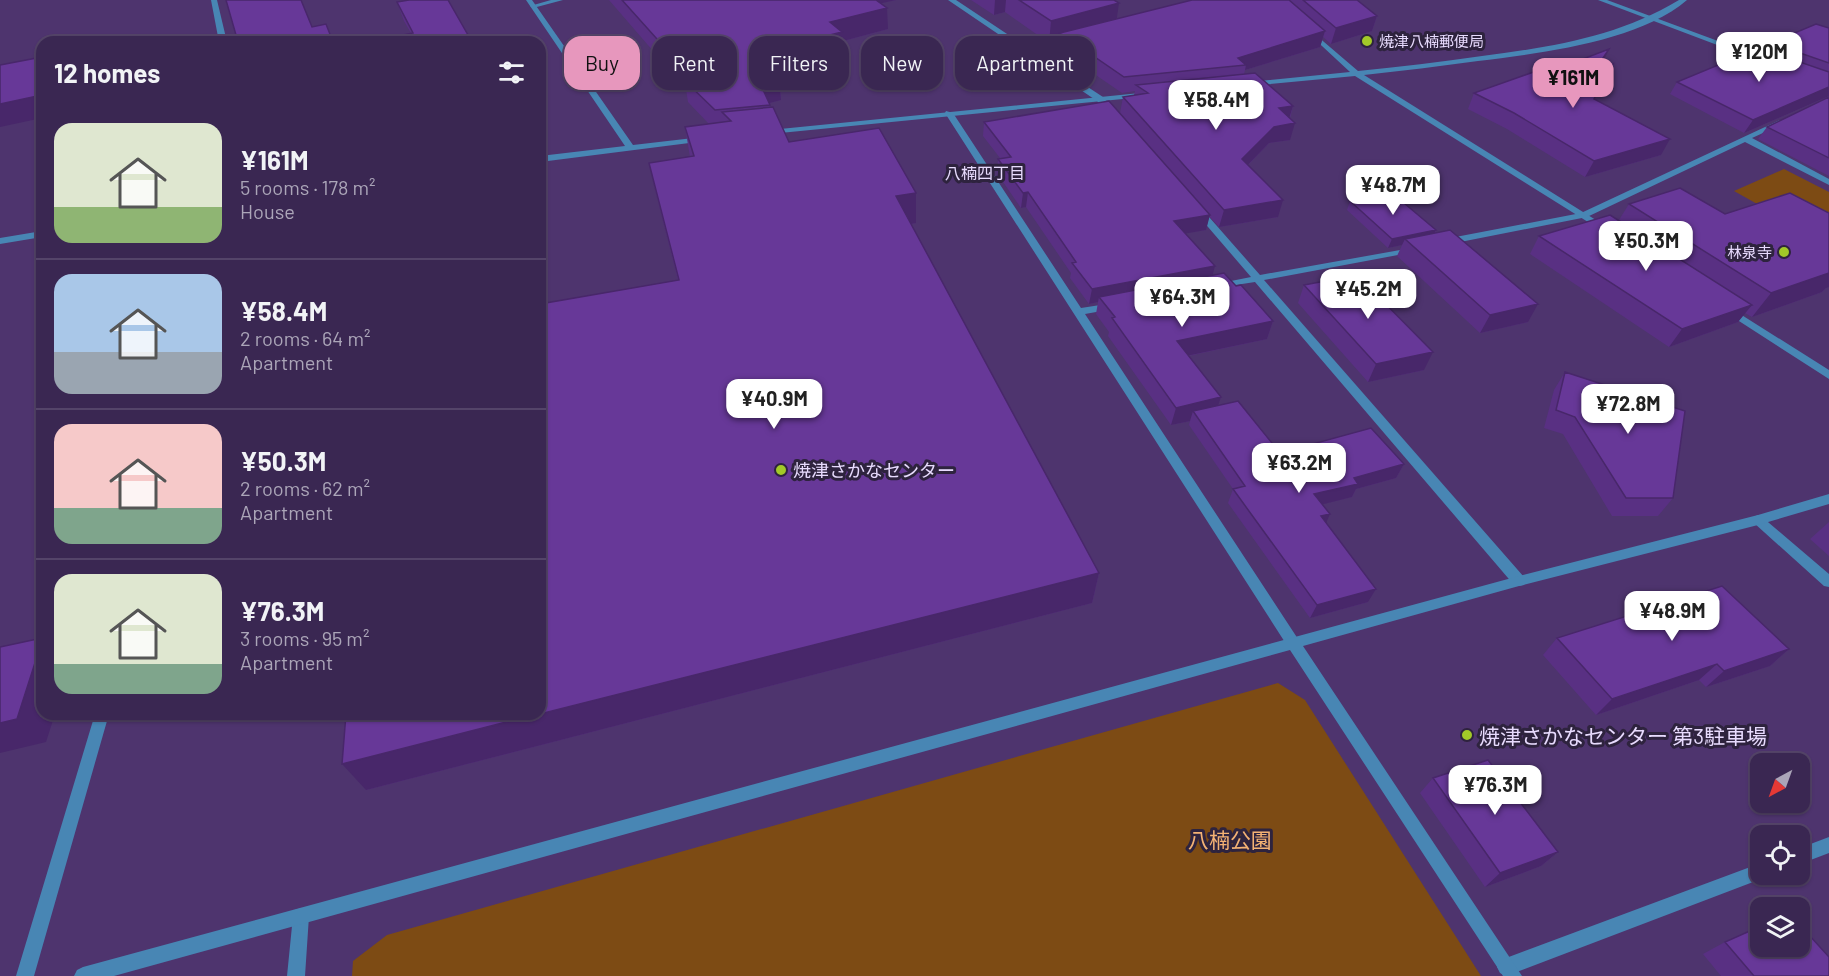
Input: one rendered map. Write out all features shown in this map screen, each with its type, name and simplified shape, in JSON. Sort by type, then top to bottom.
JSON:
[{"type":"street","points":[[214,0],[222,36]]},
{"type":"street","points":[[560,0],[531,3],[630,147]]},
{"type":"street","points":[[951,0],[1007,36]]},
{"type":"street","points":[[1601,0],[1774,63]]},
{"type":"street","points":[[1240,85],[1357,74],[1547,49],[1596,37],[1653,18],[1684,0]]},
{"type":"street","points":[[1299,22],[1357,74],[1613,234]]},
{"type":"street","points":[[1087,90],[1100,99],[1124,126]]},
{"type":"street","points":[[762,133],[1147,94]]},
{"type":"street","points":[[949,113],[1293,643],[1510,971],[1750,875]]},
{"type":"street","points":[[1432,245],[1584,215],[1787,119]]},
{"type":"street","points":[[1745,138],[1829,182]]},
{"type":"street","points":[[546,158],[706,139]]},
{"type":"street","points":[[1195,207],[1519,581]]},
{"type":"street","points":[[0,241],[36,235]]},
{"type":"street","points":[[1213,287],[1421,247]]},
{"type":"street","points":[[1079,312],[1124,304]]},
{"type":"street","points":[[1721,304],[1829,375]]},
{"type":"street","points":[[83,976],[1519,581],[1758,520],[1829,499]]},
{"type":"street","points":[[1758,520],[1829,582]]},
{"type":"street","points":[[25,976],[100,720]]},
{"type":"street","points":[[1810,852],[1829,845]]},
{"type":"street","points":[[296,976],[301,916]]},
{"type":"green space","points":[[1784,169],[1829,192],[1829,244],[1734,191]]},
{"type":"green space","name":"八楠公園","points":[[1278,683],[1305,700],[1481,976],[352,976],[353,961],[387,935]]},
{"type":"building","points":[[226,0],[301,0],[312,27],[326,24],[331,36],[236,36]]},
{"type":"building","points":[[448,0],[469,36],[398,36],[413,33],[397,2]]},
{"type":"building","points":[[622,0],[876,0],[887,8],[830,22],[842,32],[826,36],[749,36],[749,90],[763,90],[770,105],[715,110],[694,90],[737,90],[737,36],[654,36]]},
{"type":"building","points":[[1019,0],[1114,0],[1119,3],[1051,21]]},
{"type":"building","points":[[1192,0],[1289,0],[1325,31],[1238,58],[1246,65],[1124,77],[1095,57],[1095,36],[1064,36],[1060,33]]},
{"type":"building","points":[[1303,0],[1357,0],[1377,16],[1336,28]]},
{"type":"building","points":[[1816,24],[1829,28],[1829,63],[1771,43]]},
{"type":"building","points":[[1759,48],[1829,72],[1829,87],[1753,120],[1677,82]]},
{"type":"building","points":[[1609,49],[1593,73],[1613,64],[1594,99],[1670,139],[1594,161],[1514,113],[1474,93],[1542,69],[1549,72]]},
{"type":"building","points":[[36,58],[36,96],[0,104],[0,65]]},
{"type":"building","points":[[1255,73],[1293,106],[1279,108],[1295,123],[1274,127],[1242,159],[1283,200],[1224,210],[1123,97],[1148,93],[1136,85]]},
{"type":"building","points":[[1829,97],[1829,158],[1767,127]]},
{"type":"building","points":[[1109,101],[1210,215],[1174,221],[1215,266],[1092,289],[1072,263],[1076,262],[1028,192],[1023,193],[998,159],[1011,157],[984,122]]},
{"type":"building","name":"焼津さかなセンター","points":[[773,107],[789,142],[879,128],[916,193],[896,196],[1099,573],[546,712],[546,303],[679,280],[649,163],[694,156],[685,127],[731,121],[722,112]]},
{"type":"building","points":[[1680,188],[1725,214],[1790,193],[1829,213],[1829,273],[1771,293],[1629,204]]},
{"type":"building","points":[[1392,193],[1436,230],[1392,239],[1350,201]]},
{"type":"building","points":[[1610,215],[1752,305],[1682,329],[1539,236]]},
{"type":"building","points":[[1450,230],[1538,304],[1490,315],[1405,239]]},
{"type":"building","points":[[1224,273],[1236,286],[1241,285],[1273,321],[1177,341],[1221,397],[1176,408],[1099,297]]},
{"type":"building","points":[[1357,275],[1433,352],[1376,364],[1304,285]]},
{"type":"building","points":[[1565,372],[1685,411],[1673,498],[1626,498],[1575,417],[1556,410]]},
{"type":"building","points":[[1238,401],[1280,453],[1371,428],[1404,464],[1354,478],[1358,484],[1314,494],[1330,514],[1321,516],[1376,589],[1317,605],[1233,489],[1245,486],[1193,411]]},
{"type":"building","points":[[1722,586],[1789,649],[1724,671],[1717,664],[1612,699],[1557,638]]},
{"type":"building","points":[[36,639],[36,660],[17,719],[0,723],[0,647]]},
{"type":"building","points":[[346,720],[514,720],[342,764]]},
{"type":"building","points":[[1488,760],[1558,852],[1500,873],[1433,778]]},
{"type":"building","points":[[1750,931],[1750,957],[1810,957],[1810,936],[1829,957],[1829,976],[1754,976],[1725,942]]},
{"type":"place","name":"焼津八楠郵便局","points":[[1367,41]]},
{"type":"place","name":"林泉寺","points":[[1784,252]]},
{"type":"place","name":"焼津さかなセンター","points":[[781,470]]},
{"type":"place","name":"焼津さかなセンター 第3駐車場","points":[[1467,735]]},
{"type":"district","name":"八楠四丁目","points":[[985,172]]}]
